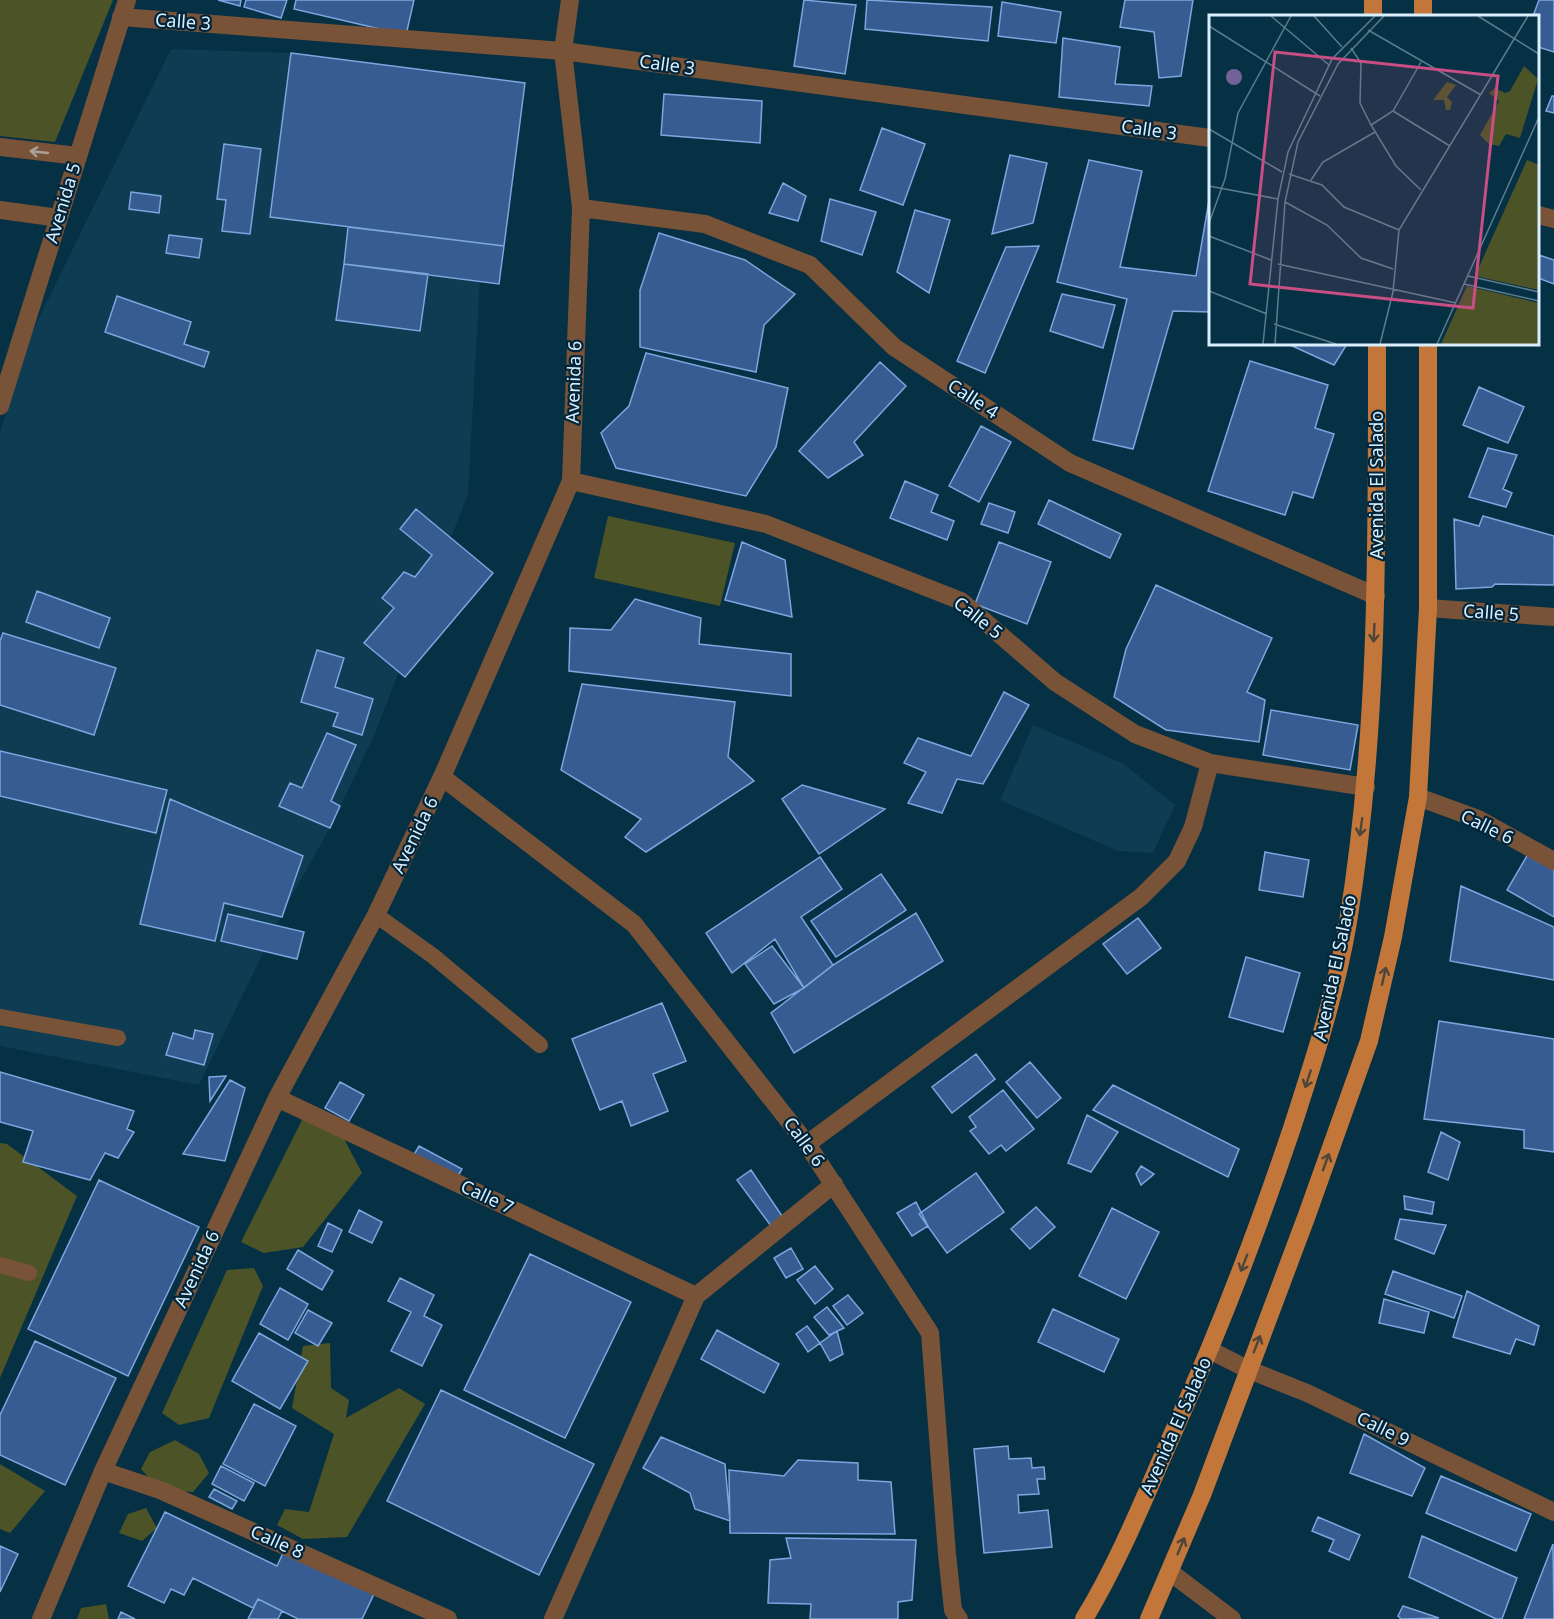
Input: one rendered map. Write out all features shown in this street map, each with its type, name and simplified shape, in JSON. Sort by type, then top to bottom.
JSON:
[{"type":"main road","name":"Avenida El Salado","points":[[1084,1619],[1106,1582],[1210,1350],[1267,1203],[1328,1019],[1347,924],[1366,787],[1376,596],[1377,345]]},
{"type":"main road","points":[[1149,1619],[1202,1495],[1247,1369],[1307,1215],[1369,1041],[1393,937],[1418,797],[1428,608],[1428,345]]},
{"type":"street","name":"Avenida 6","points":[[40,1619],[103,1471],[277,1098],[376,915],[442,777],[571,481],[581,208],[563,51],[570,0]]},
{"type":"street","name":"Calle 3","points":[[124,8],[563,51],[1209,138]]},
{"type":"street","name":"Avenida 5","points":[[0,406],[124,8]]},
{"type":"street","points":[[0,147],[78,156]]},
{"type":"street","name":"Calle 4","points":[[581,208],[705,224],[810,265],[894,346],[1071,463],[1376,596]]},
{"type":"street","points":[[0,210],[59,218]]},
{"type":"street","points":[[1539,215],[1554,219]]},
{"type":"street","name":"Calle 5","points":[[571,481],[766,524],[961,601],[1055,682],[1135,734],[1210,763],[1366,787]]},
{"type":"street","name":"Calle 5","points":[[1428,608],[1554,618]]},
{"type":"street","points":[[807,1144],[1142,897],[1177,861],[1193,827],[1210,763]]},
{"type":"street","name":"Calle 6","points":[[442,777],[634,924],[807,1144],[930,1333],[947,1554],[953,1610],[959,1619]]},
{"type":"street","name":"Calle 6","points":[[1418,797],[1478,819],[1554,861]]},
{"type":"street","name":"Calle 7","points":[[277,1098],[696,1296]]},
{"type":"street","points":[[553,1619],[696,1296],[834,1184]]},
{"type":"street","name":"Calle 9","points":[[1210,1350],[1247,1369],[1307,1393],[1554,1512]]},
{"type":"street","name":"Calle 8","points":[[103,1471],[160,1490],[448,1619]]},
{"type":"street","points":[[1170,1572],[1232,1619]]},
{"type":"lane","points":[[376,915],[433,956],[540,1045]]},
{"type":"lane","points":[[0,1017],[118,1038]]},
{"type":"lane","points":[[0,1265],[29,1273]]},
{"type":"shaded area","points":[[171,49],[291,53],[491,80],[468,494],[374,736],[330,828],[284,910],[199,1085],[0,1046],[0,432],[28,340]]},
{"type":"shaded area","points":[[1033,725],[1124,764],[1175,805],[1153,853],[1118,851],[1000,800]]},
{"type":"green space","points":[[0,0],[113,0],[55,142],[0,136]]},
{"type":"green space","points":[[608,516],[735,543],[720,606],[594,578]]},
{"type":"green space","points":[[303,1118],[343,1137],[362,1173],[303,1247],[264,1253],[241,1242]]},
{"type":"green space","points":[[0,1143],[7,1144],[77,1196],[0,1378]]},
{"type":"green space","points":[[254,1268],[263,1286],[209,1418],[179,1425],[162,1413],[227,1270]]},
{"type":"green space","points":[[330,1343],[331,1388],[349,1400],[346,1418],[399,1388],[425,1404],[347,1537],[303,1539],[277,1525],[285,1509],[309,1512],[334,1434],[292,1408],[303,1346]]},
{"type":"green space","points":[[175,1440],[199,1454],[209,1473],[193,1492],[160,1490],[141,1469],[150,1452]]},
{"type":"green space","points":[[0,1464],[45,1491],[10,1533],[0,1529]]},
{"type":"green space","points":[[146,1508],[157,1528],[142,1541],[119,1533],[128,1514]]},
{"type":"green space","points":[[106,1604],[109,1619],[77,1619],[81,1608]]},
{"type":"building","points":[[218,0],[241,0],[240,6]]},
{"type":"building","points":[[246,0],[287,0],[281,18],[244,7]]},
{"type":"building","points":[[296,0],[414,0],[406,35],[294,9]]},
{"type":"building","points":[[804,0],[856,5],[845,74],[794,66]]},
{"type":"building","points":[[867,0],[992,7],[988,41],[865,29]]},
{"type":"building","points":[[1125,0],[1193,0],[1181,76],[1159,78],[1154,32],[1120,27]]},
{"type":"building","points":[[1539,0],[1554,0],[1554,52],[1539,47],[1539,15],[1533,15]]},
{"type":"building","points":[[1002,2],[1061,12],[1056,43],[998,36]]},
{"type":"building","points":[[1063,38],[1120,47],[1115,84],[1152,86],[1149,106],[1059,97]]},
{"type":"building","points":[[291,53],[525,83],[504,246],[270,217]]},
{"type":"building","points":[[664,94],[762,101],[760,143],[661,135]]},
{"type":"building","points":[[1554,96],[1554,113],[1546,111]]},
{"type":"building","points":[[882,128],[925,144],[903,205],[860,190]]},
{"type":"building","points":[[224,144],[261,149],[250,234],[222,231],[226,200],[217,199]]},
{"type":"building","points":[[1010,155],[1047,163],[1033,223],[992,234]]},
{"type":"building","points":[[1089,160],[1142,171],[1120,267],[1196,276],[1209,201],[1209,312],[1173,311],[1133,449],[1093,440],[1127,299],[1057,282]]},
{"type":"building","points":[[783,183],[806,196],[798,221],[769,213]]},
{"type":"building","points":[[131,192],[161,196],[159,213],[129,209]]},
{"type":"building","points":[[830,199],[876,212],[862,255],[821,241]]},
{"type":"building","points":[[915,210],[950,220],[929,293],[897,272]]},
{"type":"building","points":[[348,227],[504,246],[499,284],[344,264]]},
{"type":"building","points":[[659,233],[745,260],[795,294],[764,325],[756,372],[640,347],[640,290]]},
{"type":"building","points":[[169,235],[202,239],[199,258],[166,253]]},
{"type":"building","points":[[1039,246],[985,373],[957,361],[1006,247]]},
{"type":"building","points":[[1539,255],[1554,260],[1554,284],[1539,278]]},
{"type":"building","points":[[344,264],[428,274],[420,331],[336,320]]},
{"type":"building","points":[[1062,294],[1115,305],[1103,348],[1050,331]]},
{"type":"building","points":[[117,296],[191,322],[184,344],[209,352],[204,367],[105,332]]},
{"type":"building","points":[[1290,345],[1346,345],[1334,365]]},
{"type":"building","points":[[646,353],[788,388],[776,447],[746,496],[616,468],[601,433],[629,406]]},
{"type":"building","points":[[1250,361],[1328,385],[1315,428],[1334,434],[1313,498],[1293,492],[1285,515],[1208,491]]},
{"type":"building","points":[[880,362],[906,386],[854,442],[863,455],[828,478],[799,451]]},
{"type":"building","points":[[1479,387],[1524,407],[1508,443],[1463,425]]},
{"type":"building","points":[[981,426],[1011,442],[979,502],[949,486]]},
{"type":"building","points":[[1488,448],[1517,455],[1503,489],[1512,493],[1506,507],[1469,497]]},
{"type":"building","points":[[905,481],[938,495],[931,512],[954,521],[947,540],[890,518]]},
{"type":"building","points":[[1049,500],[1121,534],[1110,558],[1038,524]]},
{"type":"building","points":[[989,503],[1015,512],[1008,533],[981,524]]},
{"type":"building","points":[[416,509],[493,573],[405,677],[364,643],[394,608],[382,598],[404,572],[415,577],[432,555],[400,529]]},
{"type":"building","points":[[1483,516],[1554,536],[1554,585],[1495,584],[1492,587],[1456,589],[1454,519],[1479,526]]},
{"type":"building","points":[[742,542],[785,560],[792,617],[725,600]]},
{"type":"building","points":[[999,542],[1051,562],[1027,624],[975,604]]},
{"type":"building","points":[[1156,585],[1272,638],[1247,692],[1265,700],[1259,742],[1166,730],[1114,697],[1126,649]]},
{"type":"building","points":[[37,591],[110,618],[99,648],[26,622]]},
{"type":"building","points":[[635,599],[701,618],[699,644],[791,654],[791,696],[569,671],[570,628],[611,630]]},
{"type":"building","points":[[3,633],[116,668],[94,735],[0,705],[0,641]]},
{"type":"building","points":[[317,650],[344,658],[335,687],[373,699],[362,735],[333,726],[338,713],[301,702]]},
{"type":"building","points":[[582,684],[735,702],[728,757],[754,781],[646,852],[625,837],[641,819],[561,770]]},
{"type":"building","points":[[1004,692],[1029,705],[983,784],[957,779],[942,813],[908,803],[926,772],[904,763],[918,738],[971,756]]},
{"type":"building","points":[[1271,710],[1358,725],[1350,770],[1263,755]]},
{"type":"building","points":[[327,733],[356,745],[331,801],[340,806],[330,828],[279,806],[290,783],[302,788]]},
{"type":"building","points":[[0,751],[167,790],[156,833],[0,796]]},
{"type":"building","points":[[802,785],[885,809],[819,854],[782,799]]},
{"type":"building","points":[[170,799],[303,856],[282,917],[224,903],[215,941],[140,924]]},
{"type":"building","points":[[1265,852],[1309,860],[1303,897],[1259,890]]},
{"type":"building","points":[[1528,854],[1554,868],[1554,917],[1507,890]]},
{"type":"building","points":[[820,857],[842,889],[801,917],[833,965],[804,988],[775,939],[732,973],[706,933]]},
{"type":"building","points":[[881,874],[906,910],[836,957],[811,921]]},
{"type":"building","points":[[1461,886],[1554,927],[1554,980],[1450,961]]},
{"type":"building","points":[[916,913],[943,961],[794,1053],[771,1013],[833,965]]},
{"type":"building","points":[[228,914],[304,932],[297,959],[221,941]]},
{"type":"building","points":[[1138,918],[1161,948],[1127,974],[1103,944]]},
{"type":"building","points":[[772,946],[804,988],[774,1004],[745,964]]},
{"type":"building","points":[[1246,957],[1300,973],[1283,1032],[1229,1017]]},
{"type":"building","points":[[662,1003],[686,1061],[653,1074],[668,1111],[631,1126],[622,1101],[600,1110],[572,1039]]},
{"type":"building","points":[[1439,1021],[1554,1039],[1554,1152],[1524,1148],[1524,1130],[1424,1119]]},
{"type":"building","points":[[195,1030],[213,1034],[204,1065],[166,1055],[173,1033],[193,1039]]},
{"type":"building","points":[[976,1054],[995,1079],[952,1113],[932,1087]]},
{"type":"building","points":[[1030,1062],[1061,1098],[1037,1118],[1006,1082]]},
{"type":"building","points":[[0,1072],[134,1111],[127,1129],[134,1132],[118,1158],[105,1153],[90,1180],[23,1162],[33,1131],[0,1122]]},
{"type":"building","points":[[226,1076],[210,1101],[209,1077]]},
{"type":"building","points":[[230,1080],[245,1088],[225,1161],[183,1154]]},
{"type":"building","points":[[340,1082],[364,1095],[349,1121],[325,1108]]},
{"type":"building","points":[[1113,1085],[1239,1149],[1228,1177],[1093,1110]]},
{"type":"building","points":[[1003,1090],[1034,1129],[1006,1151],[1001,1145],[989,1154],[970,1131],[976,1127],[969,1117]]},
{"type":"building","points":[[1087,1115],[1118,1132],[1091,1172],[1068,1163]]},
{"type":"building","points":[[1441,1132],[1460,1142],[1448,1180],[1428,1172]]},
{"type":"building","points":[[419,1146],[462,1169],[455,1181],[412,1158]]},
{"type":"building","points":[[1141,1166],[1154,1174],[1141,1185],[1136,1174]]},
{"type":"building","points":[[751,1170],[782,1216],[771,1226],[737,1180]]},
{"type":"building","points":[[976,1173],[1004,1212],[947,1253],[919,1214]]},
{"type":"building","points":[[99,1180],[199,1227],[128,1376],[28,1329]]},
{"type":"building","points":[[1404,1196],[1434,1202],[1432,1214],[1405,1209]]},
{"type":"building","points":[[916,1202],[928,1226],[912,1236],[897,1213]]},
{"type":"building","points":[[1036,1207],[1055,1227],[1030,1249],[1011,1229]]},
{"type":"building","points":[[1112,1208],[1159,1232],[1126,1299],[1079,1276]]},
{"type":"building","points":[[359,1210],[382,1222],[372,1243],[349,1232]]},
{"type":"building","points":[[1400,1219],[1446,1225],[1434,1254],[1395,1239]]},
{"type":"building","points":[[328,1223],[342,1230],[332,1252],[318,1246]]},
{"type":"building","points":[[791,1248],[803,1269],[786,1278],[774,1258]]},
{"type":"building","points":[[298,1250],[333,1271],[322,1290],[287,1269]]},
{"type":"building","points":[[530,1254],[631,1302],[565,1438],[464,1390]]},
{"type":"building","points":[[815,1266],[833,1289],[815,1304],[797,1280]]},
{"type":"building","points":[[1393,1271],[1462,1296],[1454,1318],[1385,1294]]},
{"type":"building","points":[[400,1278],[434,1295],[424,1316],[442,1325],[422,1366],[391,1351],[411,1312],[388,1301]]},
{"type":"building","points":[[280,1288],[308,1304],[288,1340],[260,1324]]},
{"type":"building","points":[[1467,1291],[1539,1326],[1534,1345],[1516,1339],[1510,1354],[1453,1337]]},
{"type":"building","points":[[848,1295],[863,1313],[847,1325],[833,1306]]},
{"type":"building","points":[[1384,1299],[1429,1312],[1424,1333],[1379,1323]]},
{"type":"building","points":[[827,1307],[844,1328],[829,1335],[814,1317]]},
{"type":"building","points":[[1053,1309],[1119,1339],[1104,1372],[1038,1342]]},
{"type":"building","points":[[308,1310],[332,1323],[318,1346],[295,1333]]},
{"type":"building","points":[[807,1326],[820,1343],[808,1352],[796,1334]]},
{"type":"building","points":[[717,1330],[779,1364],[764,1393],[701,1359]]},
{"type":"building","points":[[837,1331],[843,1354],[830,1361],[820,1343]]},
{"type":"building","points":[[259,1333],[308,1361],[280,1409],[232,1381]]},
{"type":"building","points":[[35,1341],[116,1378],[65,1485],[0,1455],[0,1415]]},
{"type":"building","points":[[441,1390],[594,1464],[539,1575],[387,1501]]},
{"type":"building","points":[[254,1404],[296,1426],[265,1486],[223,1464]]},
{"type":"building","points":[[1364,1434],[1425,1468],[1412,1496],[1350,1473]]},
{"type":"building","points":[[661,1437],[725,1464],[730,1521],[695,1509],[690,1493],[643,1468]]},
{"type":"building","points":[[1008,1446],[1009,1459],[1031,1458],[1032,1468],[1044,1467],[1045,1479],[1037,1479],[1039,1494],[1018,1495],[1019,1513],[1048,1510],[1052,1547],[984,1553],[974,1449]]},
{"type":"building","points":[[798,1460],[858,1463],[858,1480],[891,1482],[895,1534],[730,1533],[729,1470],[784,1476]]},
{"type":"building","points":[[221,1466],[254,1483],[244,1501],[212,1484]]},
{"type":"building","points":[[1441,1476],[1531,1514],[1516,1551],[1426,1513]]},
{"type":"building","points":[[214,1489],[237,1501],[232,1509],[209,1497]]},
{"type":"building","points":[[165,1512],[277,1566],[284,1551],[374,1594],[362,1619],[298,1619],[258,1599],[253,1608],[193,1578],[184,1595],[171,1589],[164,1603],[128,1586]]},
{"type":"building","points":[[1318,1517],[1360,1535],[1349,1560],[1329,1551],[1334,1540],[1312,1531]]},
{"type":"building","points":[[1422,1536],[1517,1578],[1502,1619],[1496,1619],[1409,1577]]},
{"type":"building","points":[[786,1538],[916,1540],[912,1600],[898,1602],[898,1619],[810,1619],[811,1604],[768,1603],[770,1560],[791,1558]]},
{"type":"building","points":[[1553,1544],[1554,1619],[1524,1619]]},
{"type":"building","points":[[0,1546],[18,1554],[0,1592]]},
{"type":"building","points":[[258,1599],[282,1611],[278,1619],[248,1619]]},
{"type":"building","points":[[1403,1606],[1439,1618],[1401,1619],[1398,1616]]},
{"type":"building","points":[[121,1612],[135,1619],[118,1619]]}]
